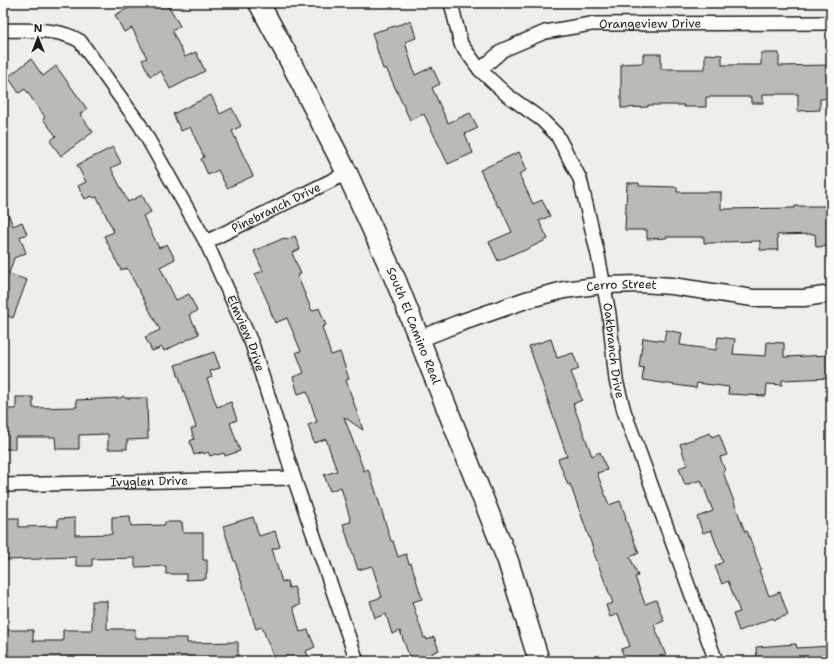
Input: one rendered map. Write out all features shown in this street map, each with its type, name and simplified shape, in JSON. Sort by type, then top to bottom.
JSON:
[{"type":"main road","name":"South El Camino Real","points":[[259,3],[288,55],[347,173],[396,281],[508,561],[538,661]]},
{"type":"street","name":"Oakbranch Drive","points":[[451,3],[462,44],[480,70],[507,95],[542,120],[557,136],[580,179],[604,285],[616,380],[624,411],[716,661]]},
{"type":"street","name":"Orangeview Drive","points":[[480,70],[503,50],[545,32],[590,24],[831,23]]},
{"type":"street","name":"Elmview Drive","points":[[3,30],[51,31],[73,37],[80,41],[140,124],[206,242],[252,344],[294,478],[357,661]]},
{"type":"street","name":"Pinebranch Drive","points":[[206,242],[347,173]]},
{"type":"street","name":"Cerro Street","points":[[419,339],[526,300],[564,290],[604,285],[641,284],[672,286],[753,298],[804,298],[831,294]]},
{"type":"street","name":"Ivyglen Drive","points":[[3,485],[294,478]]},
{"type":"building","points":[[138,3],[167,3],[180,26],[172,31],[185,57],[196,52],[205,71],[170,89],[161,71],[150,76],[142,60],[147,58],[132,28],[124,32],[115,15]]},
{"type":"building","points":[[411,21],[416,38],[405,42],[415,75],[432,67],[440,84],[432,88],[448,123],[470,113],[478,128],[465,134],[473,153],[448,164],[424,114],[410,120],[386,68],[383,69],[372,33]]},
{"type":"building","points":[[761,53],[779,53],[779,66],[831,65],[831,98],[820,99],[820,110],[798,111],[798,94],[763,94],[763,103],[751,103],[751,97],[706,97],[706,107],[684,107],[684,105],[648,105],[648,107],[621,108],[621,64],[643,63],[643,54],[661,54],[661,69],[705,69],[705,54],[722,55],[722,65],[761,65]]},
{"type":"building","points":[[31,59],[43,76],[56,66],[87,109],[80,114],[93,132],[61,156],[50,141],[56,136],[43,119],[45,117],[25,89],[19,93],[8,77]]},
{"type":"building","points":[[211,95],[220,114],[232,108],[241,126],[232,131],[253,176],[227,188],[218,170],[208,175],[201,159],[204,157],[190,127],[181,131],[173,114]]},
{"type":"building","points":[[113,147],[121,163],[111,168],[128,202],[142,195],[151,212],[143,216],[159,248],[167,244],[175,259],[160,267],[176,300],[189,294],[197,311],[189,315],[199,334],[164,351],[162,347],[152,351],[145,337],[160,330],[127,268],[121,270],[104,236],[114,232],[97,197],[94,198],[92,196],[85,199],[78,186],[86,182],[77,165]]},
{"type":"building","points":[[519,152],[527,170],[519,174],[533,204],[542,200],[550,216],[539,221],[548,239],[498,261],[489,242],[512,232],[500,206],[498,207],[480,170]]},
{"type":"building","points":[[627,183],[639,183],[639,186],[677,187],[677,192],[721,192],[721,209],[831,206],[831,246],[816,247],[815,234],[777,235],[778,250],[760,250],[760,241],[704,243],[704,237],[666,237],[647,239],[647,230],[625,230]]},
{"type":"building","points":[[3,201],[13,226],[22,222],[27,234],[20,237],[26,253],[14,258],[9,274],[27,280],[13,318],[3,314]]},
{"type":"building","points":[[295,236],[300,249],[292,253],[301,274],[297,275],[312,311],[319,308],[326,325],[322,327],[331,355],[340,352],[349,379],[346,380],[363,430],[344,417],[364,471],[368,469],[391,541],[393,541],[398,557],[406,554],[409,564],[411,563],[422,599],[412,602],[424,638],[426,637],[427,640],[434,637],[439,650],[432,653],[435,661],[411,661],[400,631],[392,634],[386,614],[375,618],[370,601],[382,597],[372,566],[358,570],[343,524],[351,522],[341,487],[330,491],[324,475],[337,471],[326,439],[314,443],[308,425],[317,422],[307,391],[298,394],[293,377],[304,373],[296,352],[301,351],[287,318],[275,323],[270,307],[255,274],[263,271],[254,251],[284,238],[286,240]]},
{"type":"building","points":[[666,330],[682,333],[680,345],[716,350],[718,337],[735,339],[733,354],[766,356],[767,342],[784,343],[784,357],[831,355],[831,378],[782,380],[782,385],[767,384],[766,396],[728,394],[729,387],[697,383],[696,388],[642,380],[644,368],[639,367],[643,338],[664,341]]},
{"type":"building","points":[[551,339],[557,358],[573,353],[579,369],[571,372],[582,400],[573,404],[592,456],[600,452],[607,470],[597,473],[609,505],[620,501],[626,517],[625,518],[639,553],[630,557],[638,576],[635,577],[645,604],[656,600],[664,621],[654,625],[668,661],[626,661],[621,649],[630,646],[618,614],[610,617],[606,605],[613,603],[570,484],[568,485],[558,459],[567,456],[529,346]]},
{"type":"building","points":[[214,352],[220,368],[210,371],[212,377],[207,379],[217,407],[231,402],[237,420],[230,423],[240,451],[225,456],[224,453],[210,456],[208,452],[194,455],[190,441],[194,439],[191,429],[196,427],[175,365]]},
{"type":"building","points":[[123,396],[125,398],[147,398],[148,439],[127,440],[127,449],[108,449],[108,434],[79,435],[79,449],[56,449],[55,437],[15,437],[15,449],[3,449],[3,409],[16,409],[16,397],[33,397],[33,408],[77,407],[76,400],[120,398]]},
{"type":"building","points":[[710,433],[712,437],[719,434],[727,455],[720,457],[725,471],[723,472],[745,532],[747,531],[769,596],[780,592],[788,615],[774,620],[773,618],[739,631],[733,614],[740,612],[728,581],[722,584],[715,566],[723,562],[711,530],[703,533],[697,517],[713,511],[701,480],[685,485],[679,468],[687,465],[680,444]]},
{"type":"building","points":[[130,516],[131,526],[165,525],[165,522],[182,522],[183,533],[203,533],[203,560],[207,560],[206,579],[186,580],[186,574],[166,574],[166,566],[135,567],[135,558],[92,559],[92,566],[76,566],[76,557],[3,560],[3,518],[19,518],[19,527],[58,526],[58,519],[75,518],[75,535],[112,534],[112,517]]},
{"type":"building","points":[[253,517],[259,536],[275,531],[280,547],[272,549],[282,582],[287,581],[289,588],[294,587],[300,605],[293,607],[300,632],[308,630],[315,647],[306,651],[310,661],[275,661],[262,627],[256,629],[223,526]]},
{"type":"building","points":[[92,601],[107,601],[107,629],[135,629],[135,638],[187,638],[187,643],[238,642],[238,661],[3,661],[3,642],[5,630],[33,630],[33,641],[63,641],[63,630],[92,630]]},
{"type":"building","points":[[796,644],[797,648],[831,646],[831,661],[757,661],[756,647]]}]
